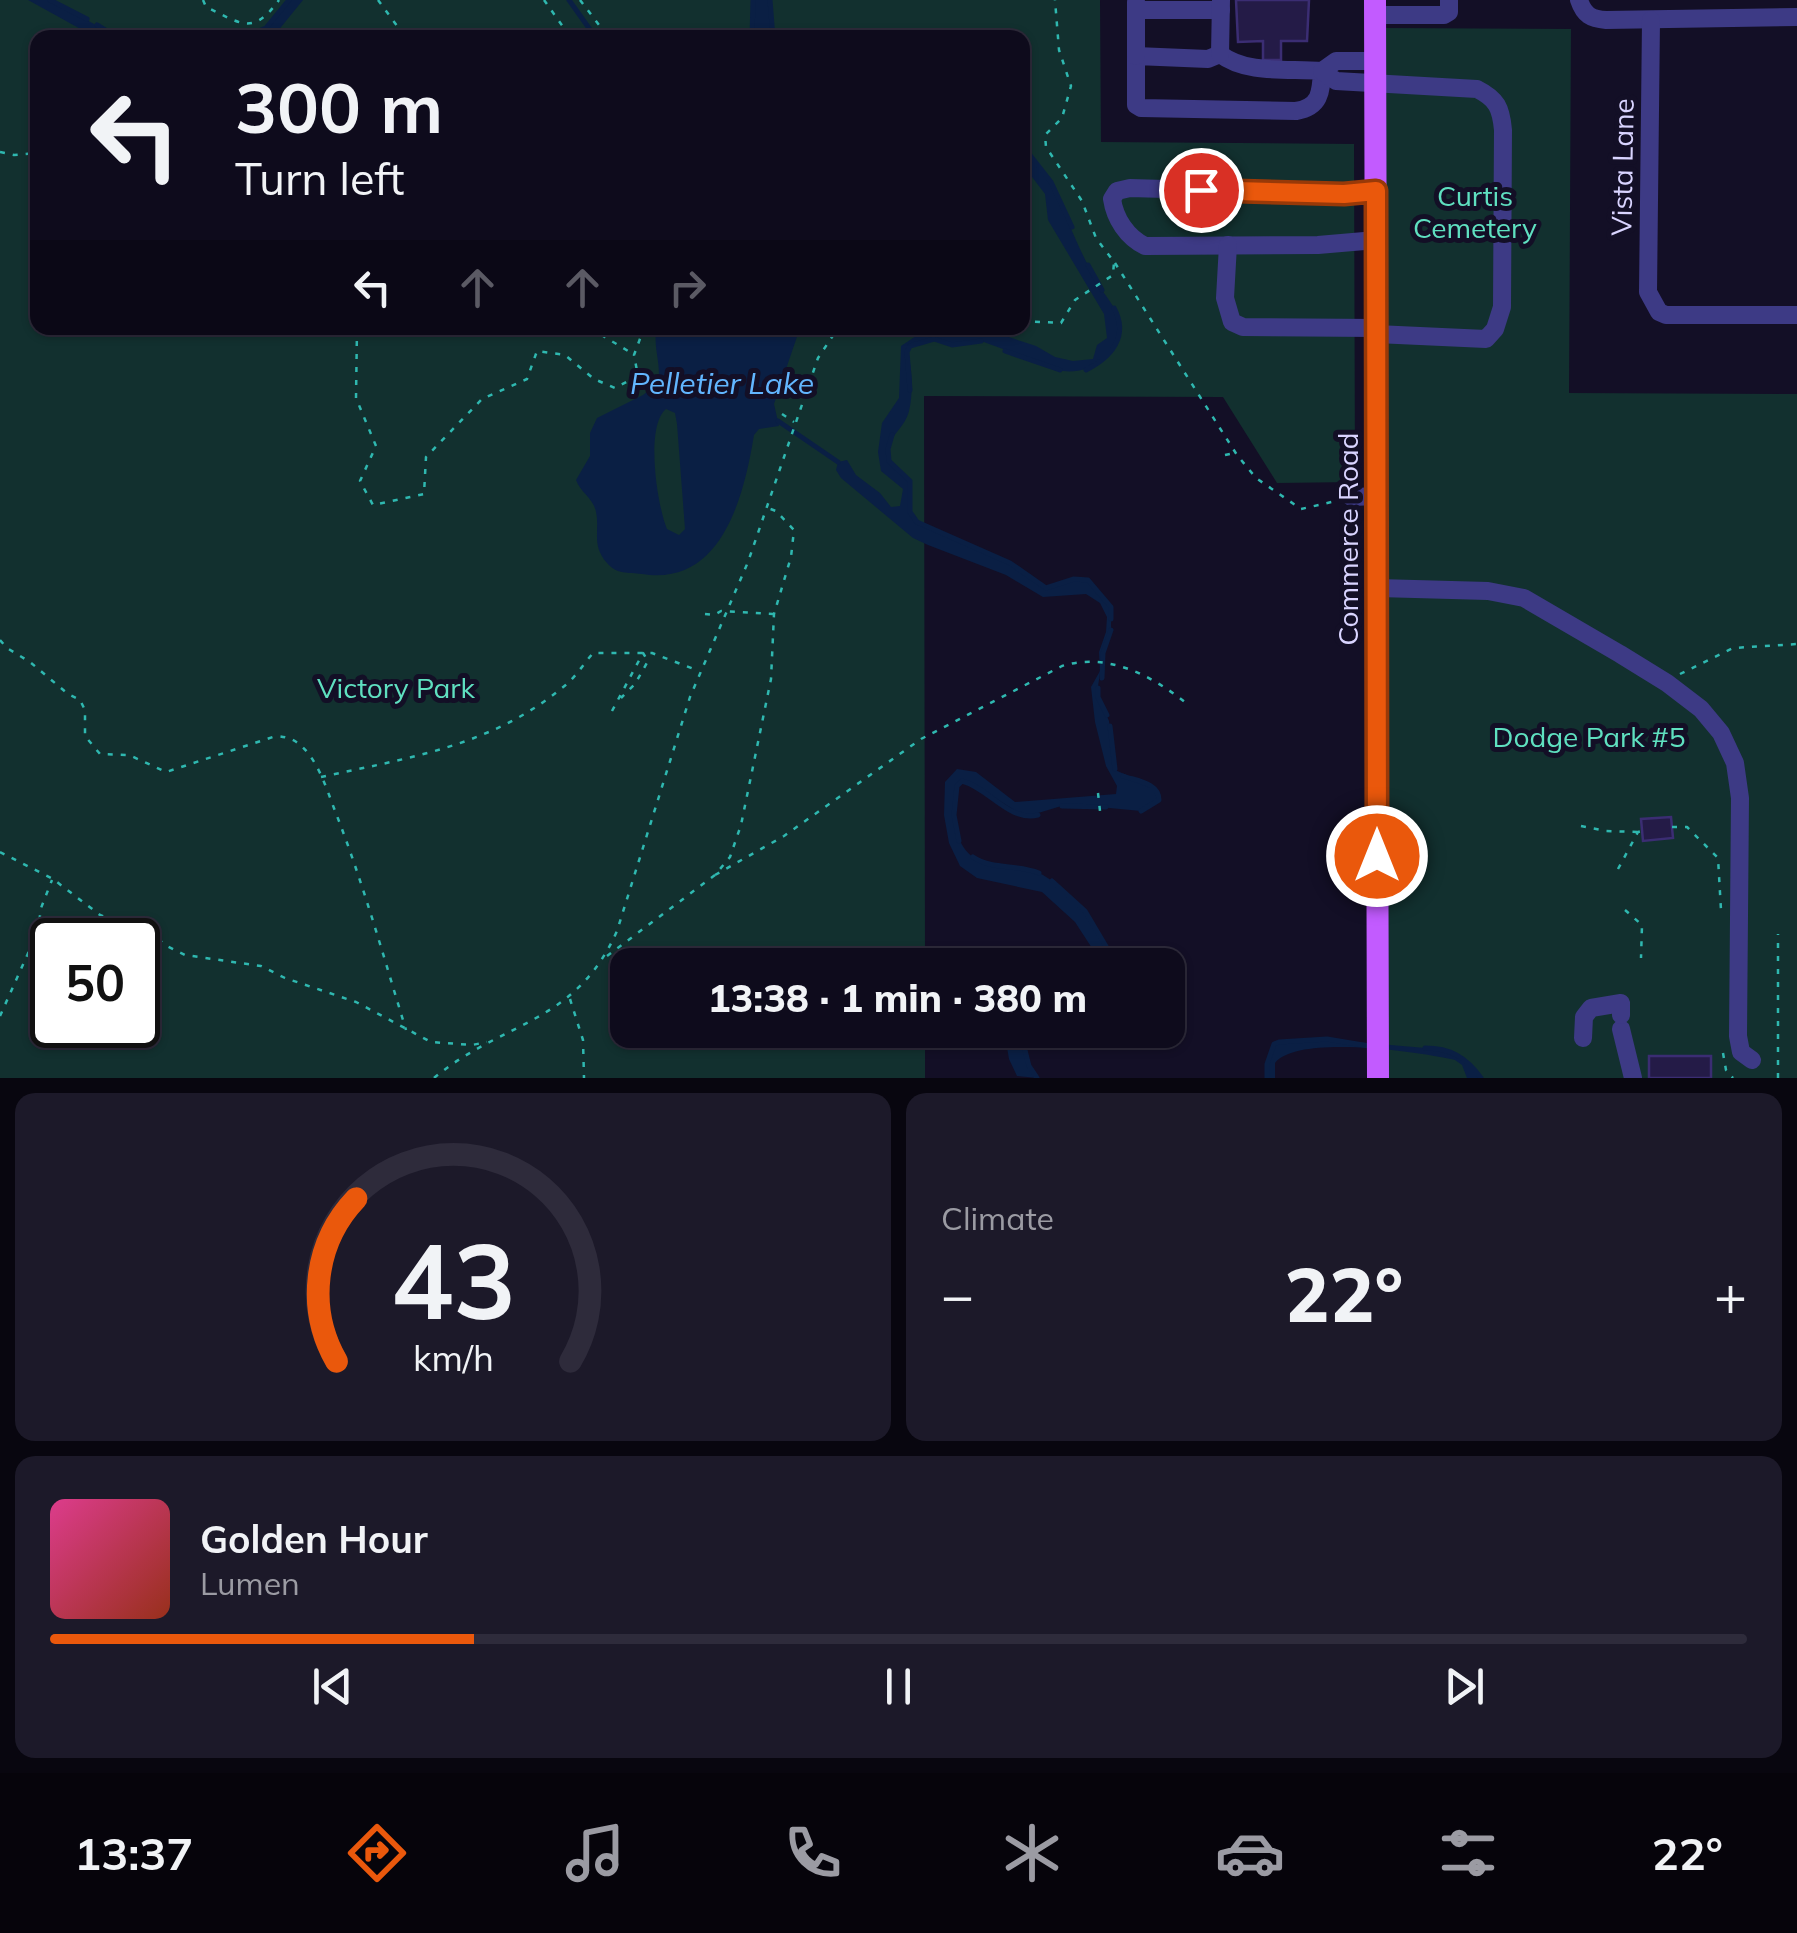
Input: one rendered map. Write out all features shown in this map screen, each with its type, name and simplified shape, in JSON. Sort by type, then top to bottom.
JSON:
[{"type":"main road","name":"Commerce Road","points":[[1375,8],[1378,1058]]},
{"type":"street","points":[[1375,8],[1444,14],[1449,12],[1449,0]]},
{"type":"street","points":[[1220,54],[1221,5],[1136,5],[1134,101],[1141,108],[1304,110],[1317,102],[1322,71]]},
{"type":"street","points":[[1582,6],[1593,19],[1797,17]]},
{"type":"street","name":"Vista Lane","points":[[1650,20],[1648,292],[1659,312],[1674,316],[1797,315]]},
{"type":"street","points":[[1136,56],[1208,59],[1220,54]]},
{"type":"street","points":[[1220,54],[1240,66],[1322,71],[1336,61],[1376,73],[1476,89],[1490,96],[1502,108],[1502,308],[1495,329],[1486,338],[1464,340],[1376,331],[1243,326],[1232,322],[1225,298],[1228,246]]},
{"type":"street","points":[[1376,191],[1344,194],[1130,188],[1117,190],[1112,200],[1121,225],[1145,246],[1376,240]]},
{"type":"street","points":[[1351,497],[1378,496]]},
{"type":"street","points":[[1378,588],[1453,589],[1524,598],[1669,680],[1721,733],[1735,764],[1740,798],[1738,1036],[1741,1052],[1752,1060]]},
{"type":"street","points":[[1583,1038],[1584,1017],[1591,1008],[1621,1003],[1621,1022],[1633,1078]]},
{"type":"path","points":[[202,0],[206,7],[242,25],[255,24],[279,0]]},
{"type":"path","points":[[378,0],[399,30]]},
{"type":"path","points":[[544,0],[565,30]]},
{"type":"path","points":[[580,0],[603,30]]},
{"type":"path","points":[[1055,0],[1059,50],[1071,86],[1062,118],[1044,135],[1046,147],[1082,201],[1096,238],[1256,478],[1301,508],[1351,497]]},
{"type":"path","points":[[0,152],[14,156],[30,153]]},
{"type":"path","points":[[1030,321],[1061,323],[1071,304],[1113,275],[1114,262]]},
{"type":"path","points":[[357,335],[356,398],[376,446],[360,481],[373,505],[424,494],[426,457],[482,398],[527,380],[537,351],[565,356],[594,379],[615,388],[638,376],[634,355],[641,335]]},
{"type":"path","points":[[601,335],[634,355]]},
{"type":"path","points":[[605,956],[617,931],[636,862],[701,671],[748,562],[795,422],[824,346],[833,335]]},
{"type":"path","points":[[782,414],[795,422]]},
{"type":"path","points":[[1224,456],[1236,452]]},
{"type":"path","points":[[715,875],[730,858],[741,825],[771,679],[774,614],[792,557],[794,530],[776,511],[765,507]]},
{"type":"path","points":[[704,614],[774,614]]},
{"type":"path","points":[[0,640],[80,700],[85,710],[85,736],[100,754],[129,755],[166,772],[266,738],[290,737],[311,757],[359,874],[406,1030]]},
{"type":"path","points":[[1669,680],[1732,648],[1797,644]]},
{"type":"path","points":[[321,776],[443,751],[507,725],[564,687],[593,653],[652,653],[701,671]]},
{"type":"path","points":[[621,698],[643,653]]},
{"type":"path","points":[[612,711],[643,672],[648,661],[643,653]]},
{"type":"path","points":[[434,1078],[455,1061],[569,998],[605,956],[715,875],[784,836],[921,739],[1038,676],[1091,660],[1111,663],[1144,677],[1186,704]]},
{"type":"path","points":[[1098,793],[1100,811]]},
{"type":"path","points":[[1581,826],[1640,832],[1618,869]]},
{"type":"path","points":[[1672,827],[1687,827],[1718,858],[1722,921]]},
{"type":"path","points":[[0,852],[52,879],[100,916],[150,934],[185,955],[261,966],[284,978],[356,1002],[431,1042],[472,1045],[492,1040]]},
{"type":"path","points":[[0,1016],[38,931],[41,908],[52,879]]},
{"type":"path","points":[[1625,910],[1642,924],[1641,958]]},
{"type":"path","points":[[1778,934],[1778,1078]]},
{"type":"path","points":[[569,998],[583,1040],[584,1078]]},
{"type":"green space","name":"Victory Park","points":[[0,0],[1100,0],[1101,142],[1354,144],[1355,482],[1277,483],[1223,397],[924,396],[925,948],[610,948],[610,1048],[925,1048],[925,1078],[0,1078]]},
{"type":"green space","name":"Dodge Park #5","points":[[1381,28],[1571,29],[1569,393],[1797,394],[1797,1078],[1381,1078]]},
{"type":"water","points":[[28,0],[50,0],[105,30],[82,30]]},
{"type":"water","points":[[289,0],[303,0],[279,30],[261,30]]},
{"type":"water","points":[[753,0],[770,0],[772,30],[752,30]]},
{"type":"water","points":[[1030,154],[1116,312],[1120,323],[1117,344],[1104,360],[1094,365],[1063,371],[981,341],[952,345],[934,339],[913,344],[907,352],[912,382],[909,411],[891,441],[889,455],[891,464],[911,484],[912,514],[917,522],[1010,563],[1046,588],[1074,579],[1088,580],[1111,607],[1111,631],[1097,693],[1109,721],[1115,770],[1154,787],[1159,800],[1141,811],[1068,804],[1025,817],[963,781],[957,786],[955,809],[957,833],[968,853],[989,864],[1037,872],[1055,883],[1086,914],[1108,948],[1092,948],[1075,922],[1042,892],[977,878],[960,866],[949,843],[944,815],[945,782],[957,769],[976,772],[1015,802],[1116,794],[1117,786],[1106,766],[1095,722],[1091,687],[1100,671],[1099,652],[1106,632],[1107,617],[1100,603],[1086,594],[1043,597],[1006,575],[913,538],[836,470],[838,462],[847,460],[856,475],[891,507],[900,506],[903,489],[881,471],[878,452],[882,423],[899,398],[901,346],[918,335],[1002,335],[1055,357],[1073,361],[1093,359],[1097,345],[1107,338],[1104,314],[1048,220],[1045,194],[1030,174]]},
{"type":"water","name":"Pelletier Lake","points":[[656,335],[798,335],[774,404],[779,426],[759,429],[754,435],[744,484],[724,532],[710,552],[692,566],[669,574],[642,574],[615,570],[602,556],[595,507],[576,480],[590,456],[590,433],[597,418],[658,383]],"holes":[[[666,409],[675,413],[685,529],[679,535],[667,529],[654,448],[660,418]]]},
{"type":"water","points":[[1309,1038],[1449,1050],[1464,1059],[1481,1078],[1467,1078],[1462,1065],[1455,1060],[1333,1047],[1288,1054],[1275,1063],[1275,1078],[1267,1078],[1274,1044]]},
{"type":"water","points":[[1007,1048],[1024,1048],[1037,1078],[1017,1076]]},
{"type":"building","points":[[1236,0],[1309,0],[1307,41],[1281,41],[1281,60],[1263,60],[1263,41],[1238,42]]},
{"type":"building","points":[[1671,817],[1673,838],[1643,841],[1641,819]]},
{"type":"building","points":[[1649,1056],[1711,1056],[1711,1078],[1649,1078]]},
{"type":"waterway","points":[[50,0],[87,19]]},
{"type":"waterway","points":[[261,30],[289,0]]},
{"type":"waterway","points":[[569,0],[590,30]]},
{"type":"waterway","points":[[752,30],[753,0]]},
{"type":"waterway","points":[[770,0],[772,30]]},
{"type":"waterway","points":[[97,25],[105,30]]},
{"type":"waterway","points":[[1030,155],[1051,182],[1072,227]]},
{"type":"waterway","points":[[1088,265],[1102,290]]},
{"type":"waterway","points":[[1086,370],[1115,345],[1120,328],[1114,308]]},
{"type":"waterway","points":[[910,390],[910,346],[934,339],[952,345],[981,341]]},
{"type":"waterway","points":[[1005,351],[1060,370]]},
{"type":"waterway","points":[[778,421],[838,462]]},
{"type":"waterway","points":[[892,435],[889,461],[910,481],[910,512],[917,522],[1010,563],[1046,588],[1074,579],[1088,580],[1111,607],[1111,619]]},
{"type":"waterway","points":[[1102,678],[1103,653],[1111,630]]},
{"type":"waterway","points":[[1098,688],[1107,715]]},
{"type":"waterway","points":[[1110,726],[1115,769]]},
{"type":"waterway","points":[[1123,776],[1146,784],[1158,794],[1159,800],[1141,811]]},
{"type":"waterway","points":[[959,841],[954,815],[957,786],[962,781],[1018,814],[1038,815]]},
{"type":"waterway","points":[[1062,806],[1106,807]]},
{"type":"waterway","points":[[973,857],[988,864],[1039,873]]},
{"type":"waterway","points":[[1052,881],[1085,911],[1107,948]]},
{"type":"waterway","points":[[1267,1078],[1267,1064],[1274,1044],[1279,1042],[1327,1039],[1369,1046]]},
{"type":"waterway","points":[[1024,1048],[1037,1078]]},
{"type":"waterway","points":[[1425,1048],[1457,1055],[1481,1078]]},
{"type":"route","points":[[1201,190],[1344,194],[1376,191],[1377,856]]},
{"type":"park label","name":"Curtis Cemetery","points":[[1475,211]]}]
